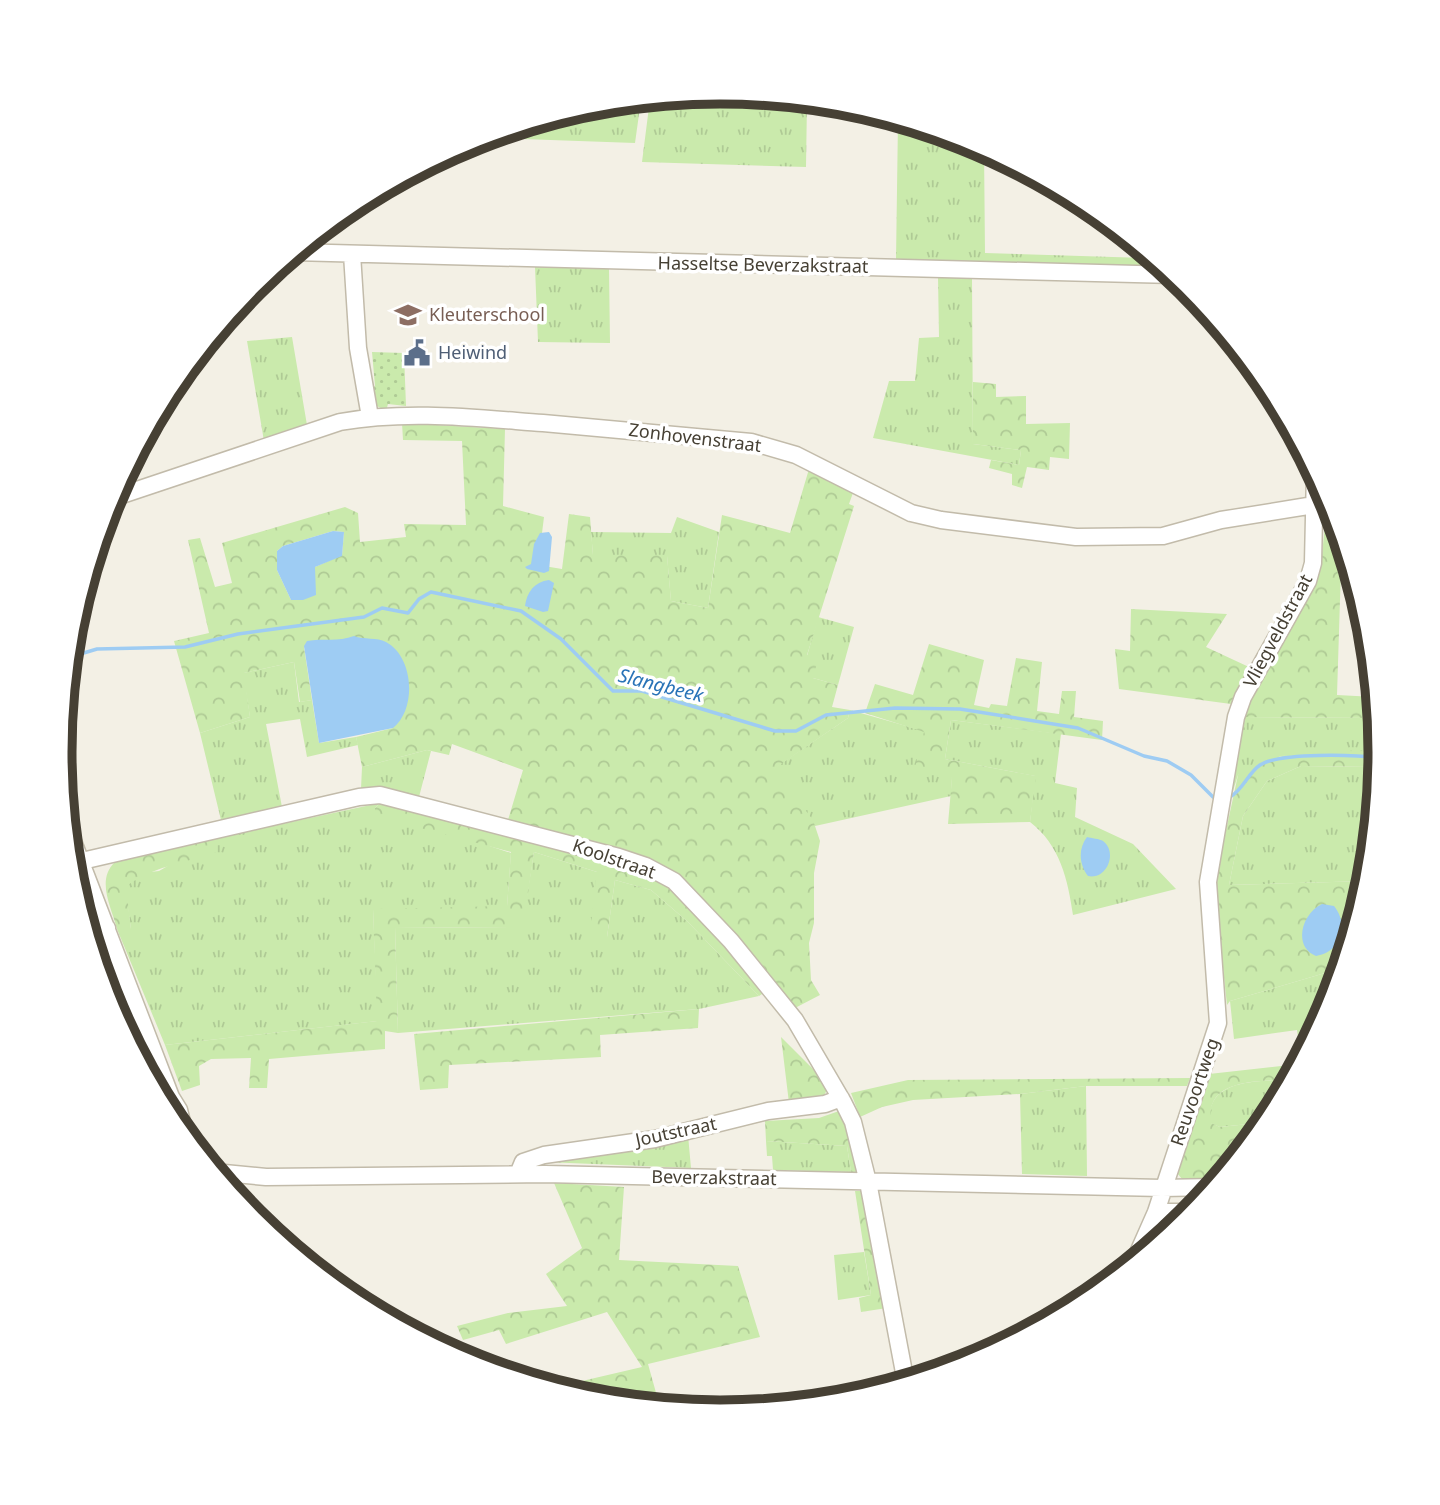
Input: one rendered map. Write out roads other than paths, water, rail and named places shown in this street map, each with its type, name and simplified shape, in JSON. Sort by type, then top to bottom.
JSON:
[{"type":"street","name":"Hasseltse Beverzakstraat","points":[[307,253],[1157,275]]},
{"type":"street","points":[[352,254],[358,348],[370,417]]},
{"type":"street","name":"Zonhovenstraat","points":[[126,494],[340,422],[370,417],[470,417],[751,442],[796,455],[911,513],[941,520],[1076,537],[1163,536],[1221,520],[1314,505]]},
{"type":"street","name":"Vliegveldstraat","points":[[1223,789],[1232,731],[1243,697],[1308,581],[1314,562],[1314,494]]},
{"type":"street","name":"Reuvoortweg","points":[[1142,1245],[1156,1212],[1218,1023],[1219,1006],[1207,904],[1223,789]]},
{"type":"street","name":"Koolstraat","points":[[82,861],[359,797],[380,795],[619,857],[646,866],[674,881],[731,941],[794,1020],[853,1122],[868,1182],[904,1374]]},
{"type":"street","points":[[80,857],[171,1096]]},
{"type":"street","points":[[97,931],[107,928]]},
{"type":"street","name":"Joutstraat","points":[[518,1174],[523,1163],[544,1155],[656,1139],[768,1111],[825,1104],[841,1098]]},
{"type":"street","name":"Beverzakstraat","points":[[227,1173],[265,1177],[518,1174],[1200,1187]]},
{"type":"street","points":[[1156,1212],[1177,1212]]},
{"type":"water","points":[[333,531],[344,532],[342,556],[315,567],[316,595],[303,600],[291,600],[277,570],[277,551],[283,546]]},
{"type":"water","points":[[549,532],[552,537],[549,571],[544,573],[527,569],[525,567],[531,564],[534,544],[540,533]]},
{"type":"water","points":[[549,580],[554,583],[548,611],[525,606],[532,588]]},
{"type":"water","points":[[354,636],[382,640],[395,649],[407,671],[409,696],[406,709],[393,728],[319,743],[304,646],[307,641]]},
{"type":"water","points":[[1087,837],[1103,841],[1110,852],[1105,870],[1095,876],[1088,876],[1081,862],[1082,846]]},
{"type":"water","points":[[1322,904],[1334,906],[1339,913],[1342,929],[1332,949],[1316,956],[1304,945],[1302,930],[1309,915]]},
{"type":"waterway","name":"Slangbeek","points":[[79,654],[97,649],[185,647],[238,634],[364,617],[382,608],[408,613],[419,599],[431,592],[521,611],[561,639],[613,691],[642,691],[775,731],[796,731],[826,715],[895,708],[960,709],[1078,728],[1144,756],[1167,761],[1191,775],[1213,797]]},
{"type":"waterway","name":"Slangbeek","points":[[1230,797],[1256,768],[1270,761],[1318,756],[1368,757]]},
{"type":"place","name":"Kleuterschool","points":[[408,315]]},
{"type":"place","name":"Heiwind","points":[[417,353]]}]
